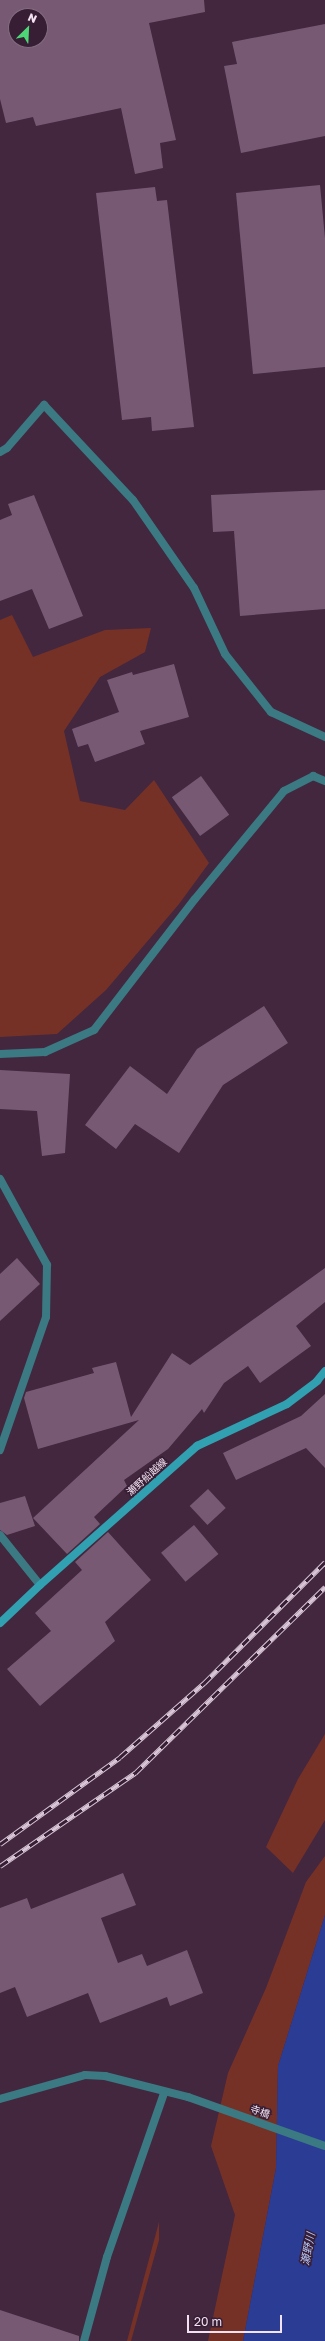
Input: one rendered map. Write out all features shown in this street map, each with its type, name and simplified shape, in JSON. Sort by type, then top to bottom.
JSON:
[{"type":"main road","name":"瀬野船越線","points":[[0,1624],[40,1585],[197,1446],[287,1404],[317,1381],[325,1371]]},
{"type":"street","points":[[0,452],[6,448],[44,405],[133,500],[194,588],[225,654],[271,712],[325,737]]},
{"type":"street","points":[[0,1054],[45,1052],[94,1030],[195,898],[284,791],[313,776],[325,781]]},
{"type":"street","points":[[0,1179],[47,1265],[46,1317],[0,1450]]},
{"type":"street","points":[[0,1535],[40,1585]]},
{"type":"street","name":"寺橋","points":[[0,2099],[85,2075],[105,2076],[188,2098],[325,2146]]},
{"type":"street","points":[[84,2341],[107,2257],[164,2092]]},
{"type":"shaded area","points":[[12,615],[33,657],[105,630],[151,628],[145,652],[100,677],[64,731],[80,801],[125,810],[154,780],[209,863],[179,904],[106,990],[57,1034],[0,1037],[0,620]]},
{"type":"shaded area","points":[[325,1734],[325,1820],[293,1873],[266,1847],[298,1779]]},
{"type":"shaded area","points":[[325,1856],[325,1915],[278,2066],[276,2168],[243,2341],[208,2341],[235,2215],[211,2146],[228,2073],[266,1988],[306,1882]]},
{"type":"shaded area","points":[[159,2222],[159,2240],[131,2341],[127,2341]]},
{"type":"water","name":"瀬野川","points":[[325,1915],[325,2341],[243,2341],[276,2168],[278,2066]]},
{"type":"building","points":[[0,0],[204,0],[205,12],[149,23],[176,140],[160,143],[163,168],[135,174],[121,108],[36,126],[33,117],[6,123],[0,99]]},
{"type":"building","points":[[325,24],[325,136],[241,153],[224,66],[237,64],[232,42]]},
{"type":"building","points":[[320,185],[325,238],[325,367],[253,374],[236,193]]},
{"type":"building","points":[[155,187],[157,201],[167,200],[194,427],[152,431],[151,417],[122,420],[96,193]]},
{"type":"building","points":[[325,490],[325,609],[240,616],[234,531],[213,532],[211,495]]},
{"type":"building","points":[[34,495],[83,616],[49,629],[32,589],[0,601],[0,520],[12,515],[8,504]]},
{"type":"building","points":[[174,664],[189,717],[140,731],[145,744],[95,762],[88,744],[78,747],[72,729],[119,712],[107,680],[132,672],[133,675]]},
{"type":"building","points":[[201,776],[229,815],[200,836],[172,797]]},
{"type":"building","points":[[264,1006],[288,1043],[223,1085],[179,1153],[135,1124],[116,1149],[85,1125],[130,1066],[167,1094],[197,1049]]},
{"type":"building","points":[[0,1070],[70,1074],[65,1153],[42,1156],[37,1111],[0,1109]]},
{"type":"building","points":[[17,1258],[40,1284],[0,1321],[0,1274]]},
{"type":"building","points":[[325,1268],[325,1302],[296,1326],[311,1346],[260,1383],[248,1366],[224,1383],[204,1413],[202,1409],[168,1449],[124,1480],[127,1486],[94,1517],[100,1524],[67,1554],[33,1518],[139,1420],[38,1449],[24,1398],[26,1392],[94,1373],[92,1368],[116,1362],[131,1417],[172,1353],[190,1365]]},
{"type":"building","points":[[325,1394],[325,1468],[306,1448],[236,1480],[223,1453],[301,1416]]},
{"type":"building","points":[[208,1489],[226,1508],[207,1525],[190,1506]]},
{"type":"building","points":[[25,1496],[35,1526],[7,1535],[0,1530],[0,1503]]},
{"type":"building","points":[[194,1525],[218,1554],[185,1582],[161,1553]]},
{"type":"building","points":[[108,1532],[151,1580],[105,1622],[115,1641],[40,1706],[7,1669],[51,1631],[35,1613],[82,1570],[75,1562]]},
{"type":"building","points":[[123,1873],[136,1905],[101,1918],[118,1963],[142,1954],[147,1966],[187,1950],[203,1993],[170,2006],[167,1997],[100,2023],[88,1993],[27,2017],[15,1987],[0,1993],[0,1908],[27,1898],[31,1909]]},
{"type":"building","points":[[0,2310],[79,2336],[79,2341],[0,2341]]},
{"type":"railway","points":[[0,1844],[120,1757],[204,1683],[325,1562]]},
{"type":"railway","points":[[0,1866],[135,1773],[325,1587]]}]
